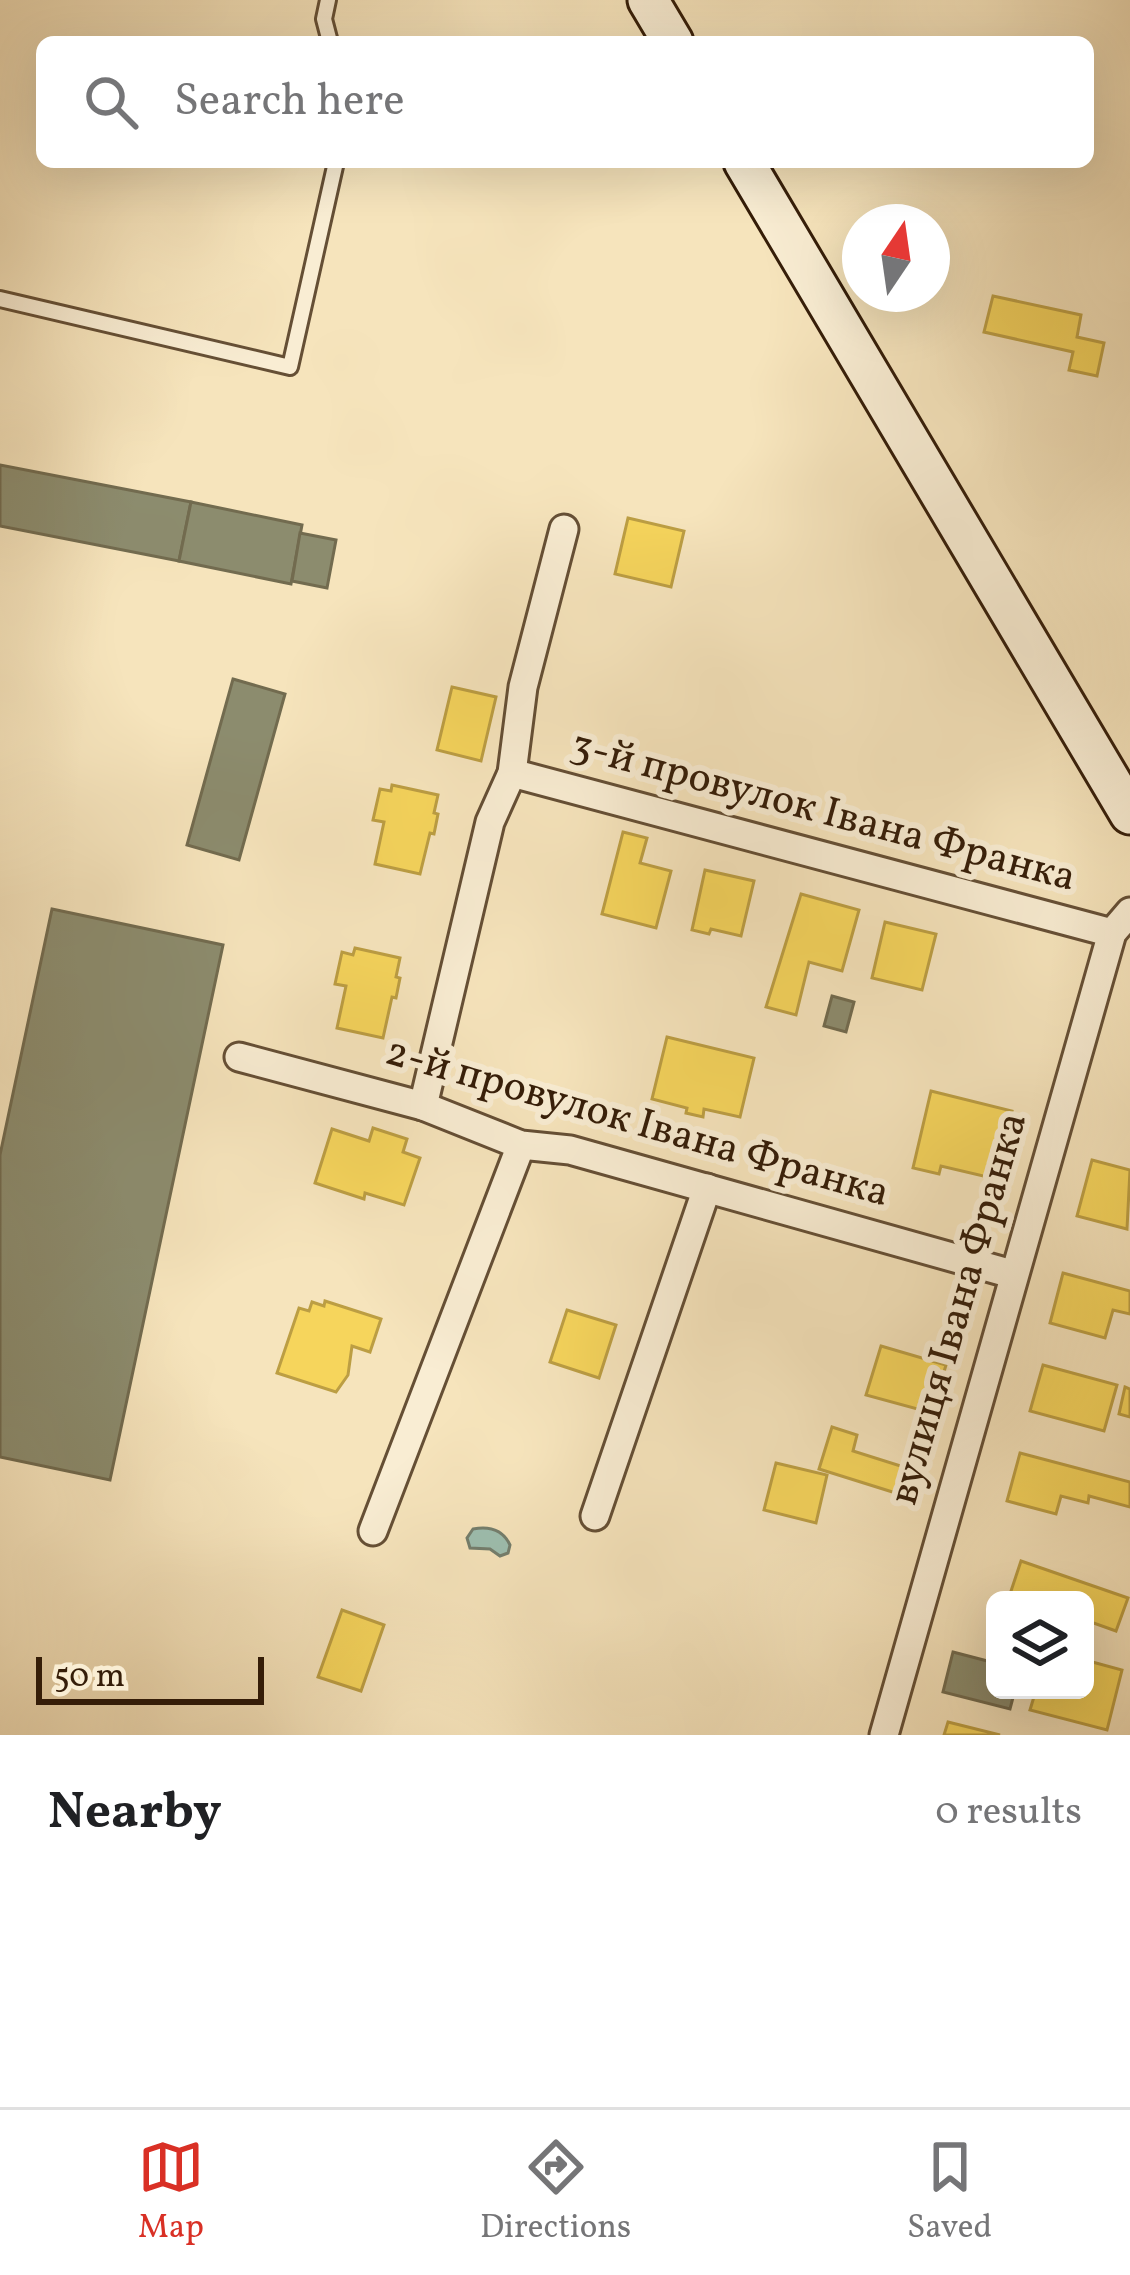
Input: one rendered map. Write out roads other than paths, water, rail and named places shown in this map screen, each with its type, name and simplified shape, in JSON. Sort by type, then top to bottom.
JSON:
[{"type":"main road","points":[[648,0],[669,36]]},
{"type":"main road","points":[[748,168],[1130,814]]},
{"type":"street","points":[[423,1106],[490,822],[512,773],[523,687],[564,529]]},
{"type":"street","name":"3-й провулок Івана Франка","points":[[512,773],[1121,922]]},
{"type":"street","name":"вулиця Івана Франка","points":[[884,1735],[1012,1274],[1121,922]]},
{"type":"street","name":"2-й провулок Івана Франка","points":[[239,1057],[423,1106],[521,1145],[570,1150],[1012,1274]]},
{"type":"street","points":[[373,1531],[521,1145]]},
{"type":"street","points":[[595,1516],[707,1188]]},
{"type":"lane","points":[[328,0],[324,20],[328,36]]},
{"type":"lane","points":[[0,299],[290,367],[335,168]]}]
